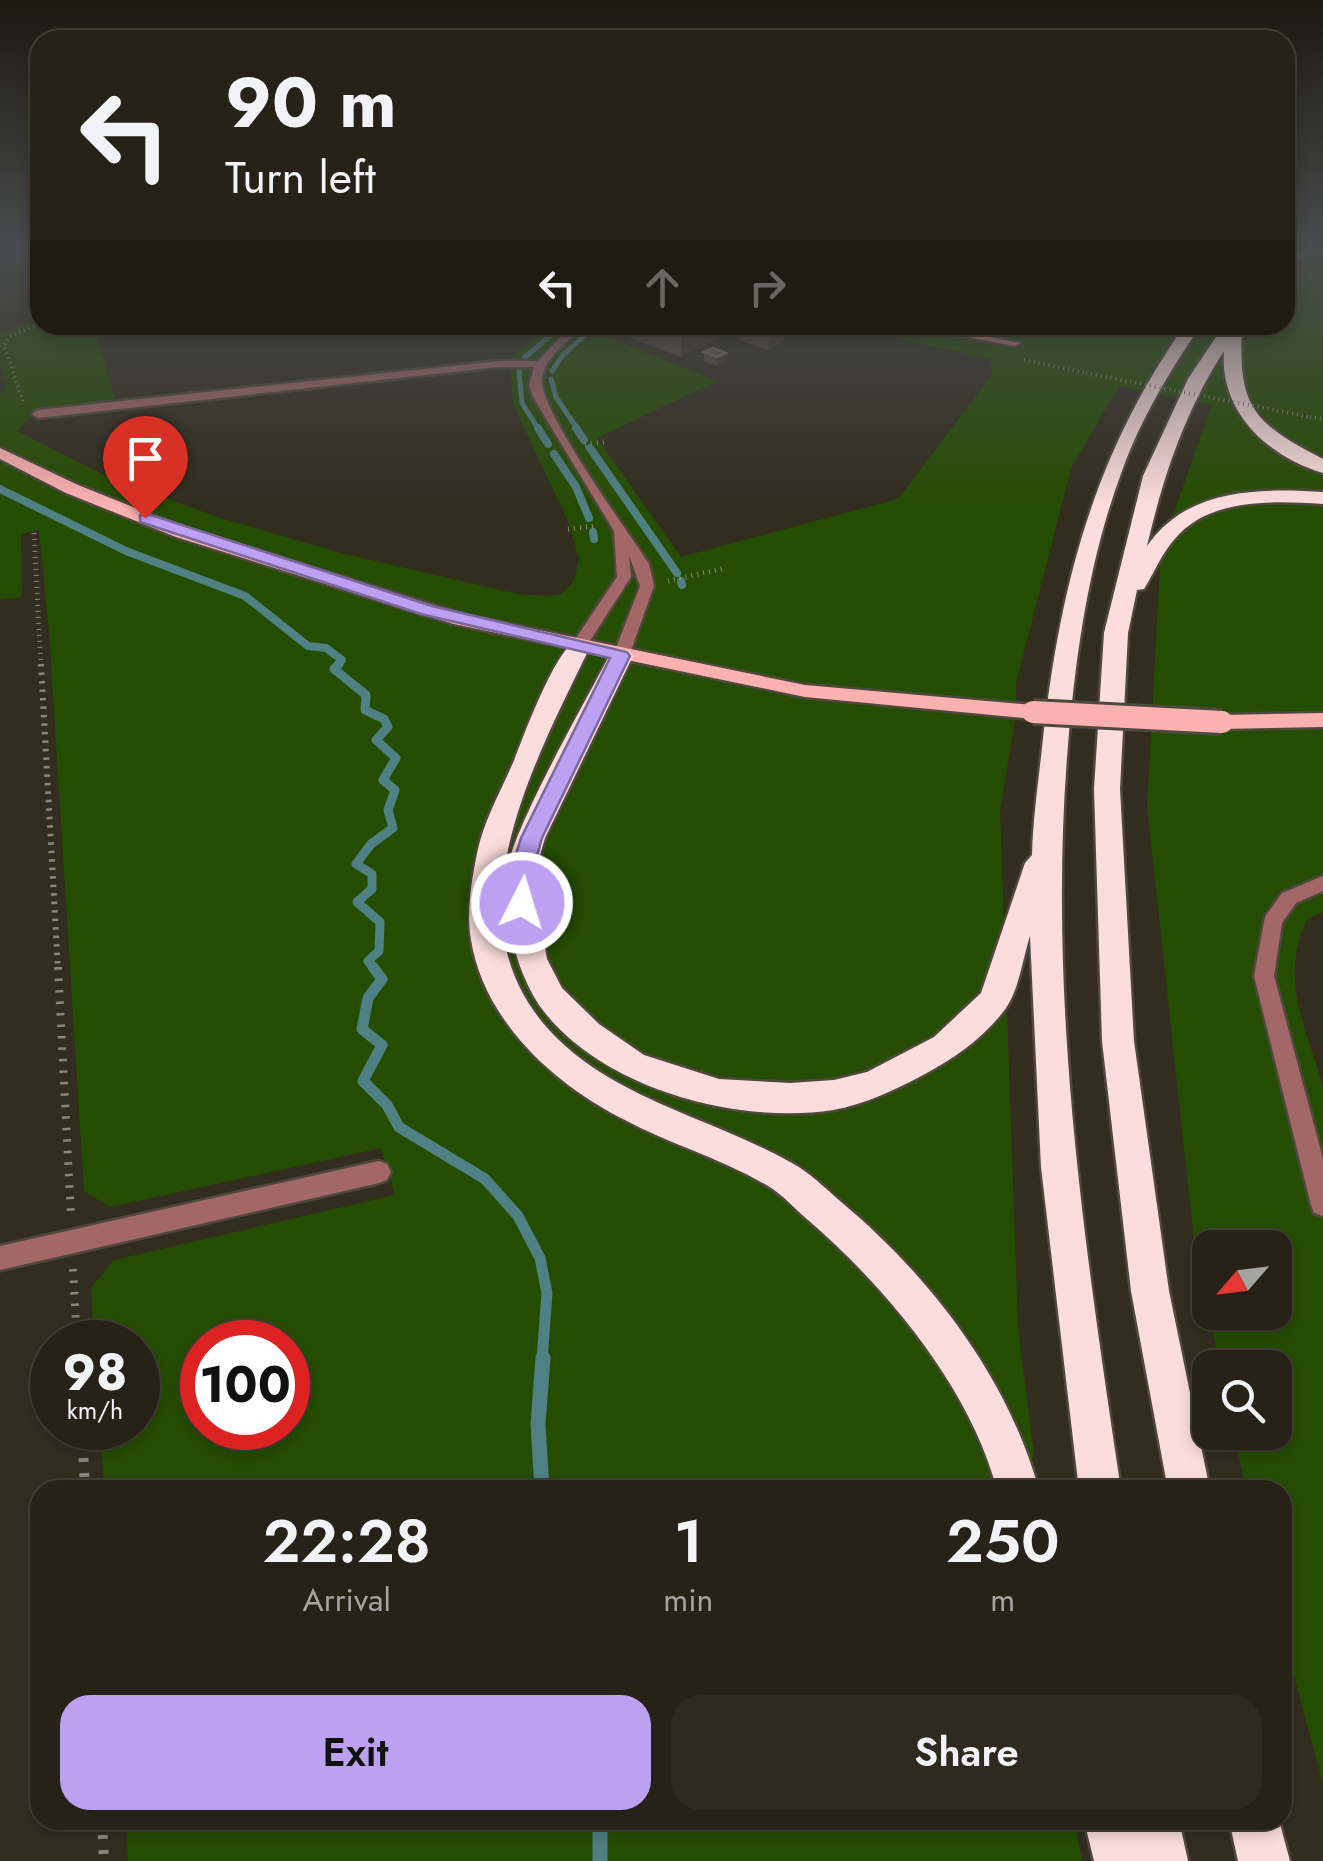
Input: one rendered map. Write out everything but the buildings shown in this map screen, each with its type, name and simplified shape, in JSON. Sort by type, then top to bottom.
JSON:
[{"type":"highway","points":[[1099,1480],[1067,1254],[1050,1014],[1046,841],[1066,638],[1083,557],[1110,473],[1134,420],[1153,382],[1186,335]]},
{"type":"highway","points":[[1187,1480],[1150,1290],[1118,1041],[1107,789],[1116,634],[1153,476],[1196,379],[1226,335]]},
{"type":"highway","points":[[1233,335],[1232,384],[1244,409],[1270,435],[1323,467]]},
{"type":"highway","points":[[1122,609],[1161,540],[1179,522],[1212,506],[1259,497],[1323,498]]},
{"type":"highway","points":[[578,647],[547,710],[493,845],[486,892],[486,940],[504,990],[533,1034],[585,1080],[635,1109],[782,1176],[854,1236],[926,1314],[1006,1445],[1015,1480]]},
{"type":"highway","points":[[621,656],[531,838],[519,880],[532,959],[551,998],[588,1033],[632,1065],[719,1094],[804,1097],[834,1095],[876,1084],[946,1048],[994,1000],[1046,841]]},
{"type":"highway","points":[[1112,1830],[1120,1861]]},
{"type":"highway","points":[[1156,1830],[1162,1861]]},
{"type":"highway","points":[[1256,1830],[1264,1861]]},
{"type":"main road","points":[[0,453],[72,489],[182,533],[427,610],[621,656],[805,691],[924,704],[1222,722],[1323,720]]},
{"type":"street","points":[[570,335],[541,364],[534,388],[539,403],[642,564],[647,586],[621,656]]},
{"type":"street","points":[[967,335],[1015,343]]},
{"type":"street","points":[[38,414],[499,364],[541,364]]},
{"type":"street","points":[[578,647],[624,577],[620,530]]},
{"type":"street","points":[[1323,883],[1289,898],[1272,922],[1264,976],[1323,1205]]},
{"type":"street","points":[[0,1258],[379,1172]]},
{"type":"path","points":[[18,333],[4,345],[25,407],[38,414]]},
{"type":"path","points":[[1086,373],[1323,419]]},
{"type":"path","points":[[34,532],[76,1320]]},
{"type":"path","points":[[647,586],[726,568]]},
{"type":"path","points":[[83,1450],[85,1480]]},
{"type":"path","points":[[102,1830],[104,1861]]},
{"type":"green space","points":[[0,333],[97,335],[117,407],[31,416],[17,431],[102,474],[217,517],[345,554],[517,594],[549,596],[561,594],[574,581],[579,559],[568,521],[513,404],[510,364],[514,355],[539,335],[603,335],[717,381],[597,438],[681,557],[898,499],[992,375],[991,359],[890,335],[1323,333],[1323,912],[1307,919],[1299,941],[1295,983],[1323,1086],[1323,1784],[1292,1668],[1292,1480],[1244,1480],[1238,1450],[1292,1450],[1292,1350],[1217,1350],[1212,1330],[1292,1330],[1292,1230],[1193,1230],[1147,806],[1161,549],[1212,405],[1119,386],[1071,468],[1016,683],[1016,714],[1000,810],[1018,1327],[1034,1456],[1018,1480],[103,1480],[101,1450],[160,1450],[160,1320],[93,1320],[91,1288],[114,1260],[395,1195],[381,1148],[110,1207],[84,1191],[49,632],[39,530],[21,534],[22,597],[0,600],[0,393],[7,390],[0,366]]},
{"type":"green space","points":[[126,1830],[1076,1830],[1082,1861],[128,1861]]},
{"type":"waterway","points":[[524,358],[551,335]]},
{"type":"waterway","points":[[552,371],[585,335]]},
{"type":"waterway","points":[[519,371],[522,403],[539,430]]},
{"type":"waterway","points":[[551,379],[556,397],[578,430]]},
{"type":"waterway","points":[[538,428],[548,444]]},
{"type":"waterway","points":[[576,428],[584,440]]},
{"type":"waterway","points":[[590,448],[677,573]]},
{"type":"waterway","points":[[554,454],[576,487],[589,518]]},
{"type":"waterway","points":[[0,489],[126,551],[245,596],[308,646],[326,648],[342,660],[337,666]]},
{"type":"waterway","points":[[593,532],[594,539]]},
{"type":"waterway","points":[[681,581],[682,585]]},
{"type":"waterway","points":[[337,666],[334,669],[366,695],[365,710],[384,719],[388,727],[376,740],[396,758],[383,780],[395,790],[388,810],[393,828],[371,844],[356,864],[372,874],[372,889],[357,902],[380,922],[379,951],[368,961],[375,970]]},
{"type":"waterway","points":[[373,967],[382,979],[368,998],[362,1029],[382,1045],[363,1081],[387,1105],[399,1127],[485,1179],[518,1216],[540,1258],[547,1293],[542,1360]]},
{"type":"waterway","points":[[541,1480],[538,1424],[543,1358]]},
{"type":"waterway","points":[[600,1830],[600,1861]]},
{"type":"route","points":[[145,518],[427,610],[621,656],[531,838],[519,880],[522,903]]}]
